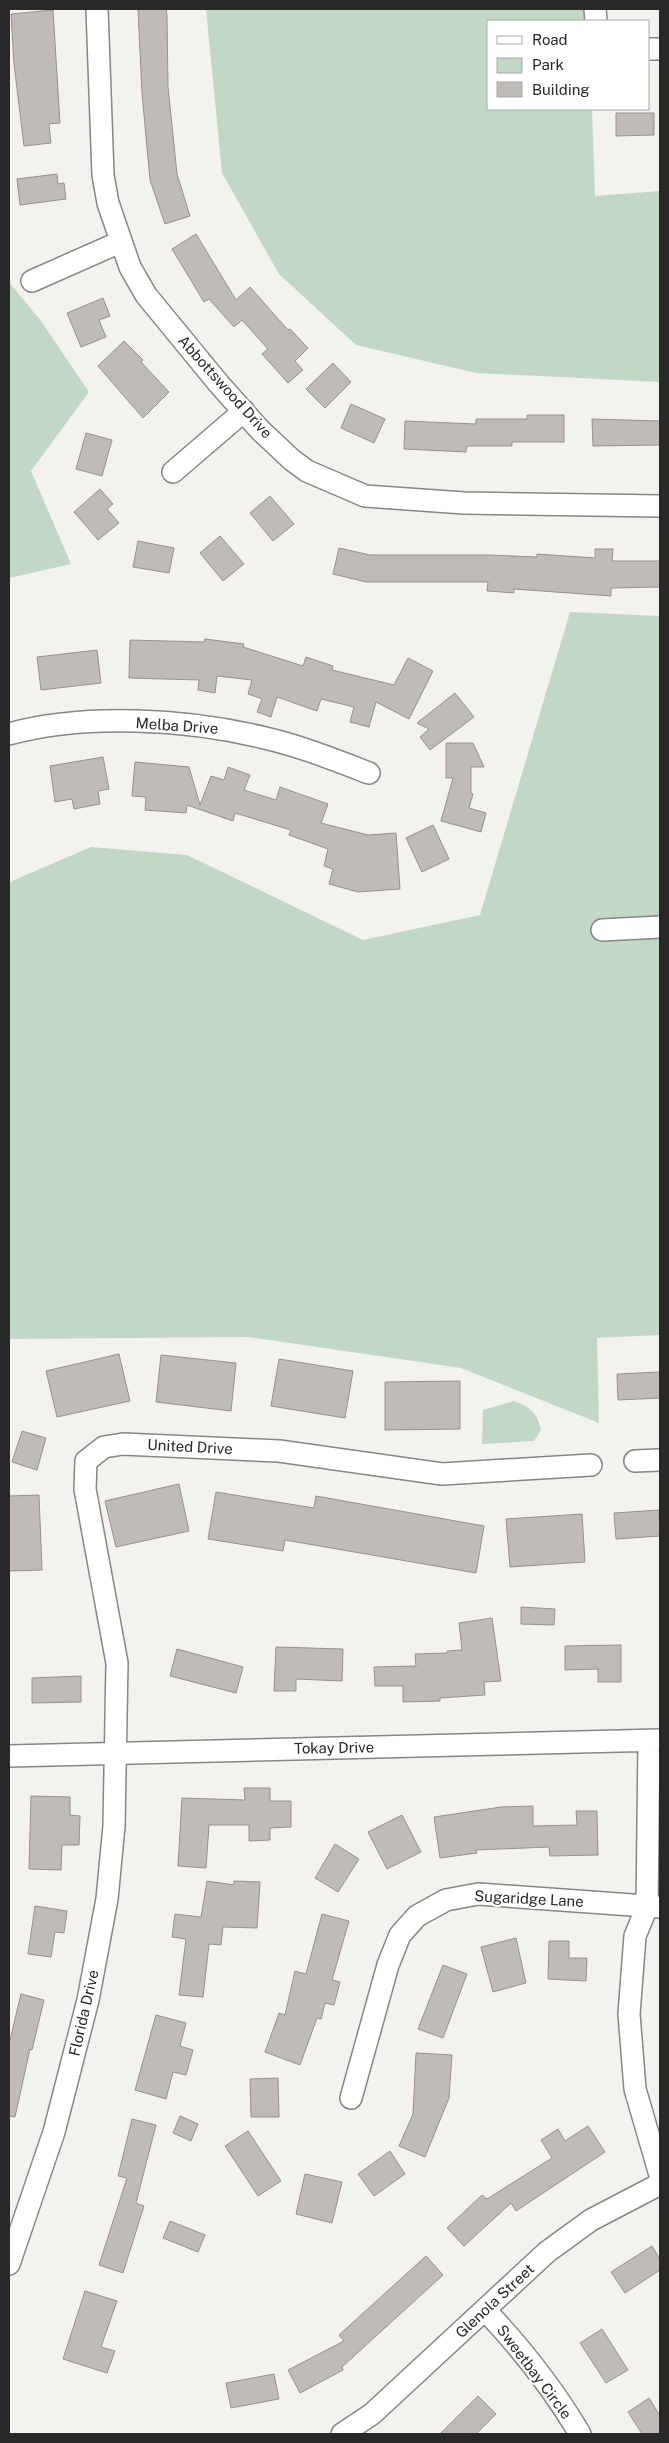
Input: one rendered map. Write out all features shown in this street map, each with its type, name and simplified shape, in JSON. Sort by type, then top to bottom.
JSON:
[{"type":"street","name":"Abbottswood Drive","points":[[97,9],[103,175],[108,203],[120,242],[137,280],[146,295],[219,384],[260,430],[306,471],[365,496],[464,503],[660,506]]},
{"type":"street","points":[[32,281],[120,242]]},
{"type":"street","points":[[173,472],[244,410]]},
{"type":"street","name":"Melba Drive","points":[[9,734],[86,722],[199,724],[265,738],[369,773]]},
{"type":"street","points":[[602,930],[660,927]]},
{"type":"street","name":"United Drive","points":[[115,1753],[117,1663],[85,1489],[86,1461],[104,1447],[123,1444],[278,1451],[442,1474],[591,1466]]},
{"type":"street","points":[[635,1461],[660,1460]]},
{"type":"street","points":[[654,1740],[653,1907],[635,1936],[629,2014],[630,2053],[635,2089],[660,2175]]},
{"type":"street","name":"Tokay Drive","points":[[9,1756],[654,1740]]},
{"type":"street","name":"Florida Drive","points":[[9,2264],[54,2132],[102,1935],[108,1899],[114,1826],[115,1753]]},
{"type":"street","name":"Sugaridge Lane","points":[[351,2098],[388,1965],[400,1935],[417,1916],[446,1900],[478,1894],[653,1907]]},
{"type":"street","name":"Glenola Street","points":[[342,2434],[372,2414],[547,2252],[591,2220],[660,2184]]},
{"type":"street","name":"Sweetbay Circle","points":[[486,2310],[507,2333],[566,2411],[580,2434]]},
{"type":"green space","points":[[206,9],[589,9],[590,20],[487,20],[487,110],[592,110],[595,196],[660,191],[660,382],[476,373],[356,345],[279,274],[222,173]]},
{"type":"green space","points":[[9,282],[41,321],[89,392],[31,471],[71,564],[9,578]]},
{"type":"green space","points":[[570,612],[660,616],[660,1335],[597,1338],[599,1423],[461,1368],[248,1337],[9,1339],[9,885],[12,881],[91,847],[187,855],[363,940],[480,915]]},
{"type":"green space","points":[[514,1401],[529,1408],[537,1419],[541,1430],[534,1441],[482,1444],[483,1410]]},
{"type":"building","points":[[138,9],[166,9],[167,16],[168,87],[177,174],[190,216],[165,224],[150,180],[142,93]]},
{"type":"building","points":[[53,10],[60,123],[49,124],[51,143],[24,146],[14,64],[11,14]]},
{"type":"building","points":[[616,113],[654,113],[654,135],[616,136]]},
{"type":"building","points":[[57,174],[58,184],[64,183],[66,199],[20,205],[17,179]]},
{"type":"building","points":[[196,234],[236,300],[250,287],[288,330],[290,329],[308,348],[295,361],[303,370],[288,383],[262,354],[268,349],[242,320],[234,327],[209,299],[204,302],[172,249]]},
{"type":"building","points":[[103,298],[110,316],[99,320],[106,337],[81,347],[67,313]]},
{"type":"building","points":[[124,341],[143,360],[141,362],[169,392],[143,418],[98,366]]},
{"type":"building","points":[[333,363],[351,382],[325,408],[306,389]]},
{"type":"building","points":[[351,404],[385,419],[374,443],[341,428]]},
{"type":"building","points":[[527,415],[564,415],[564,442],[512,442],[512,446],[467,446],[466,452],[404,449],[405,421],[476,424],[476,419],[527,419]]},
{"type":"building","points":[[592,419],[660,421],[660,445],[593,446]]},
{"type":"building","points":[[86,433],[112,440],[102,476],[76,469]]},
{"type":"building","points":[[100,489],[113,504],[107,509],[119,523],[98,540],[74,512]]},
{"type":"building","points":[[270,496],[294,524],[273,541],[250,513]]},
{"type":"building","points":[[220,536],[244,564],[223,581],[200,553]]},
{"type":"building","points":[[138,541],[174,548],[169,573],[133,567]]},
{"type":"building","points":[[339,548],[370,555],[537,557],[537,554],[595,558],[595,549],[613,549],[612,561],[660,561],[660,587],[611,588],[611,596],[514,589],[514,593],[487,591],[488,582],[366,582],[333,574]]},
{"type":"building","points":[[205,639],[244,644],[243,647],[303,666],[306,657],[333,666],[332,670],[394,685],[408,658],[433,671],[409,719],[376,702],[369,727],[350,722],[354,707],[321,699],[317,711],[277,697],[271,717],[257,712],[262,699],[248,694],[252,680],[217,676],[215,693],[198,690],[199,680],[129,678],[130,640],[204,642]]},
{"type":"building","points":[[97,650],[101,683],[41,690],[37,657]]},
{"type":"building","points":[[455,693],[474,717],[430,750],[420,737],[429,729],[417,723]]},
{"type":"building","points":[[446,743],[473,743],[484,767],[471,767],[471,793],[473,794],[469,808],[486,813],[481,832],[441,821],[453,778],[446,778]]},
{"type":"building","points":[[103,757],[109,789],[98,791],[100,804],[74,809],[72,799],[55,802],[50,766]]},
{"type":"building","points":[[135,762],[189,767],[200,805],[211,776],[224,780],[228,767],[250,775],[244,790],[276,800],[280,787],[328,804],[321,823],[368,835],[396,833],[400,889],[358,892],[329,884],[333,869],[324,866],[328,849],[289,835],[291,830],[235,813],[233,821],[187,805],[186,813],[145,810],[146,797],[132,796]]},
{"type":"building","points":[[433,825],[449,859],[422,872],[406,838]]},
{"type":"building","points":[[119,1354],[130,1401],[57,1417],[46,1371]]},
{"type":"building","points":[[161,1355],[236,1363],[231,1411],[156,1402]]},
{"type":"building","points":[[279,1359],[353,1371],[345,1418],[271,1406]]},
{"type":"building","points":[[660,1372],[660,1398],[618,1400],[617,1374]]},
{"type":"building","points":[[460,1381],[460,1429],[385,1430],[385,1382]]},
{"type":"building","points":[[22,1431],[46,1438],[37,1470],[12,1462]]},
{"type":"building","points":[[179,1484],[189,1531],[116,1547],[105,1501]]},
{"type":"building","points":[[216,1492],[314,1508],[316,1496],[484,1526],[476,1573],[285,1540],[283,1551],[208,1539]]},
{"type":"building","points":[[39,1495],[42,1570],[9,1571],[9,1496]]},
{"type":"building","points":[[659,1510],[660,1536],[616,1539],[614,1513]]},
{"type":"building","points":[[582,1514],[585,1562],[510,1567],[506,1519]]},
{"type":"building","points":[[521,1607],[555,1609],[554,1625],[521,1624]]},
{"type":"building","points":[[492,1618],[501,1681],[484,1682],[485,1695],[440,1698],[440,1701],[403,1702],[403,1686],[375,1686],[374,1667],[416,1666],[415,1654],[447,1653],[447,1651],[462,1650],[459,1623]]},
{"type":"building","points":[[621,1645],[621,1682],[598,1682],[598,1669],[565,1670],[565,1646]]},
{"type":"building","points":[[276,1647],[343,1649],[342,1681],[296,1679],[296,1691],[274,1691]]},
{"type":"building","points":[[177,1649],[243,1667],[236,1693],[170,1676]]},
{"type":"building","points":[[81,1676],[81,1702],[32,1703],[32,1678]]},
{"type":"building","points":[[244,1788],[270,1788],[270,1801],[291,1801],[291,1827],[270,1828],[270,1840],[249,1841],[249,1825],[209,1825],[206,1868],[178,1866],[182,1798],[245,1800]]},
{"type":"building","points":[[31,1796],[70,1797],[70,1815],[80,1816],[79,1845],[62,1845],[61,1870],[29,1869]]},
{"type":"building","points":[[533,1806],[533,1826],[577,1825],[576,1811],[597,1811],[598,1855],[550,1856],[549,1847],[476,1850],[477,1853],[440,1858],[434,1817],[501,1807]]},
{"type":"building","points":[[402,1815],[421,1852],[387,1869],[368,1832]]},
{"type":"building","points":[[335,1844],[359,1859],[338,1892],[315,1878]]},
{"type":"building","points":[[207,1881],[234,1885],[234,1881],[260,1882],[257,1928],[223,1927],[221,1945],[209,1944],[203,1997],[179,1995],[186,1939],[172,1937],[175,1914],[201,1917]]},
{"type":"building","points":[[35,1906],[67,1911],[64,1933],[55,1932],[51,1957],[28,1954]]},
{"type":"building","points":[[322,1914],[349,1921],[332,1980],[340,1982],[334,2005],[325,2003],[321,2019],[317,2018],[300,2065],[265,2052],[279,2013],[285,2015],[295,1971],[306,1974]]},
{"type":"building","points":[[516,1938],[526,1983],[493,1992],[481,1947]]},
{"type":"building","points":[[549,1941],[569,1941],[569,1958],[587,1958],[586,1981],[548,1979]]},
{"type":"building","points":[[443,1965],[467,1974],[443,2038],[418,2029]]},
{"type":"building","points":[[21,1994],[44,2000],[32,2050],[30,2049],[15,2117],[9,2116],[9,2044]]},
{"type":"building","points":[[156,2015],[186,2023],[180,2046],[193,2050],[186,2075],[173,2072],[166,2099],[135,2090]]},
{"type":"building","points":[[416,2053],[452,2055],[449,2098],[425,2157],[399,2146],[413,2114]]},
{"type":"building","points":[[278,2078],[279,2117],[251,2117],[250,2079]]},
{"type":"building","points":[[180,2116],[198,2124],[191,2141],[173,2133]]},
{"type":"building","points":[[132,2119],[156,2125],[136,2203],[144,2206],[123,2273],[99,2265],[127,2178],[118,2176]]},
{"type":"building","points":[[588,2126],[605,2152],[516,2211],[511,2203],[464,2246],[447,2228],[482,2195],[487,2199],[552,2158],[541,2140],[558,2129],[565,2141]]},
{"type":"building","points":[[248,2131],[281,2181],[258,2196],[225,2146]]},
{"type":"building","points":[[390,2151],[405,2174],[374,2196],[358,2174]]},
{"type":"building","points":[[305,2174],[342,2182],[332,2223],[296,2214]]},
{"type":"building","points":[[170,2221],[205,2235],[198,2252],[163,2238]]},
{"type":"building","points":[[652,2246],[660,2259],[660,2270],[625,2293],[611,2272]]},
{"type":"building","points":[[426,2256],[443,2275],[342,2367],[343,2370],[300,2393],[288,2370],[344,2341],[339,2335]]},
{"type":"building","points":[[85,2291],[117,2301],[101,2347],[115,2351],[107,2373],[63,2359]]},
{"type":"building","points":[[602,2329],[628,2370],[606,2383],[580,2343]]},
{"type":"building","points":[[274,2374],[279,2399],[231,2408],[226,2383]]},
{"type":"building","points":[[478,2396],[496,2414],[476,2434],[440,2434]]},
{"type":"building","points":[[649,2398],[660,2416],[660,2434],[642,2434],[628,2412]]}]
